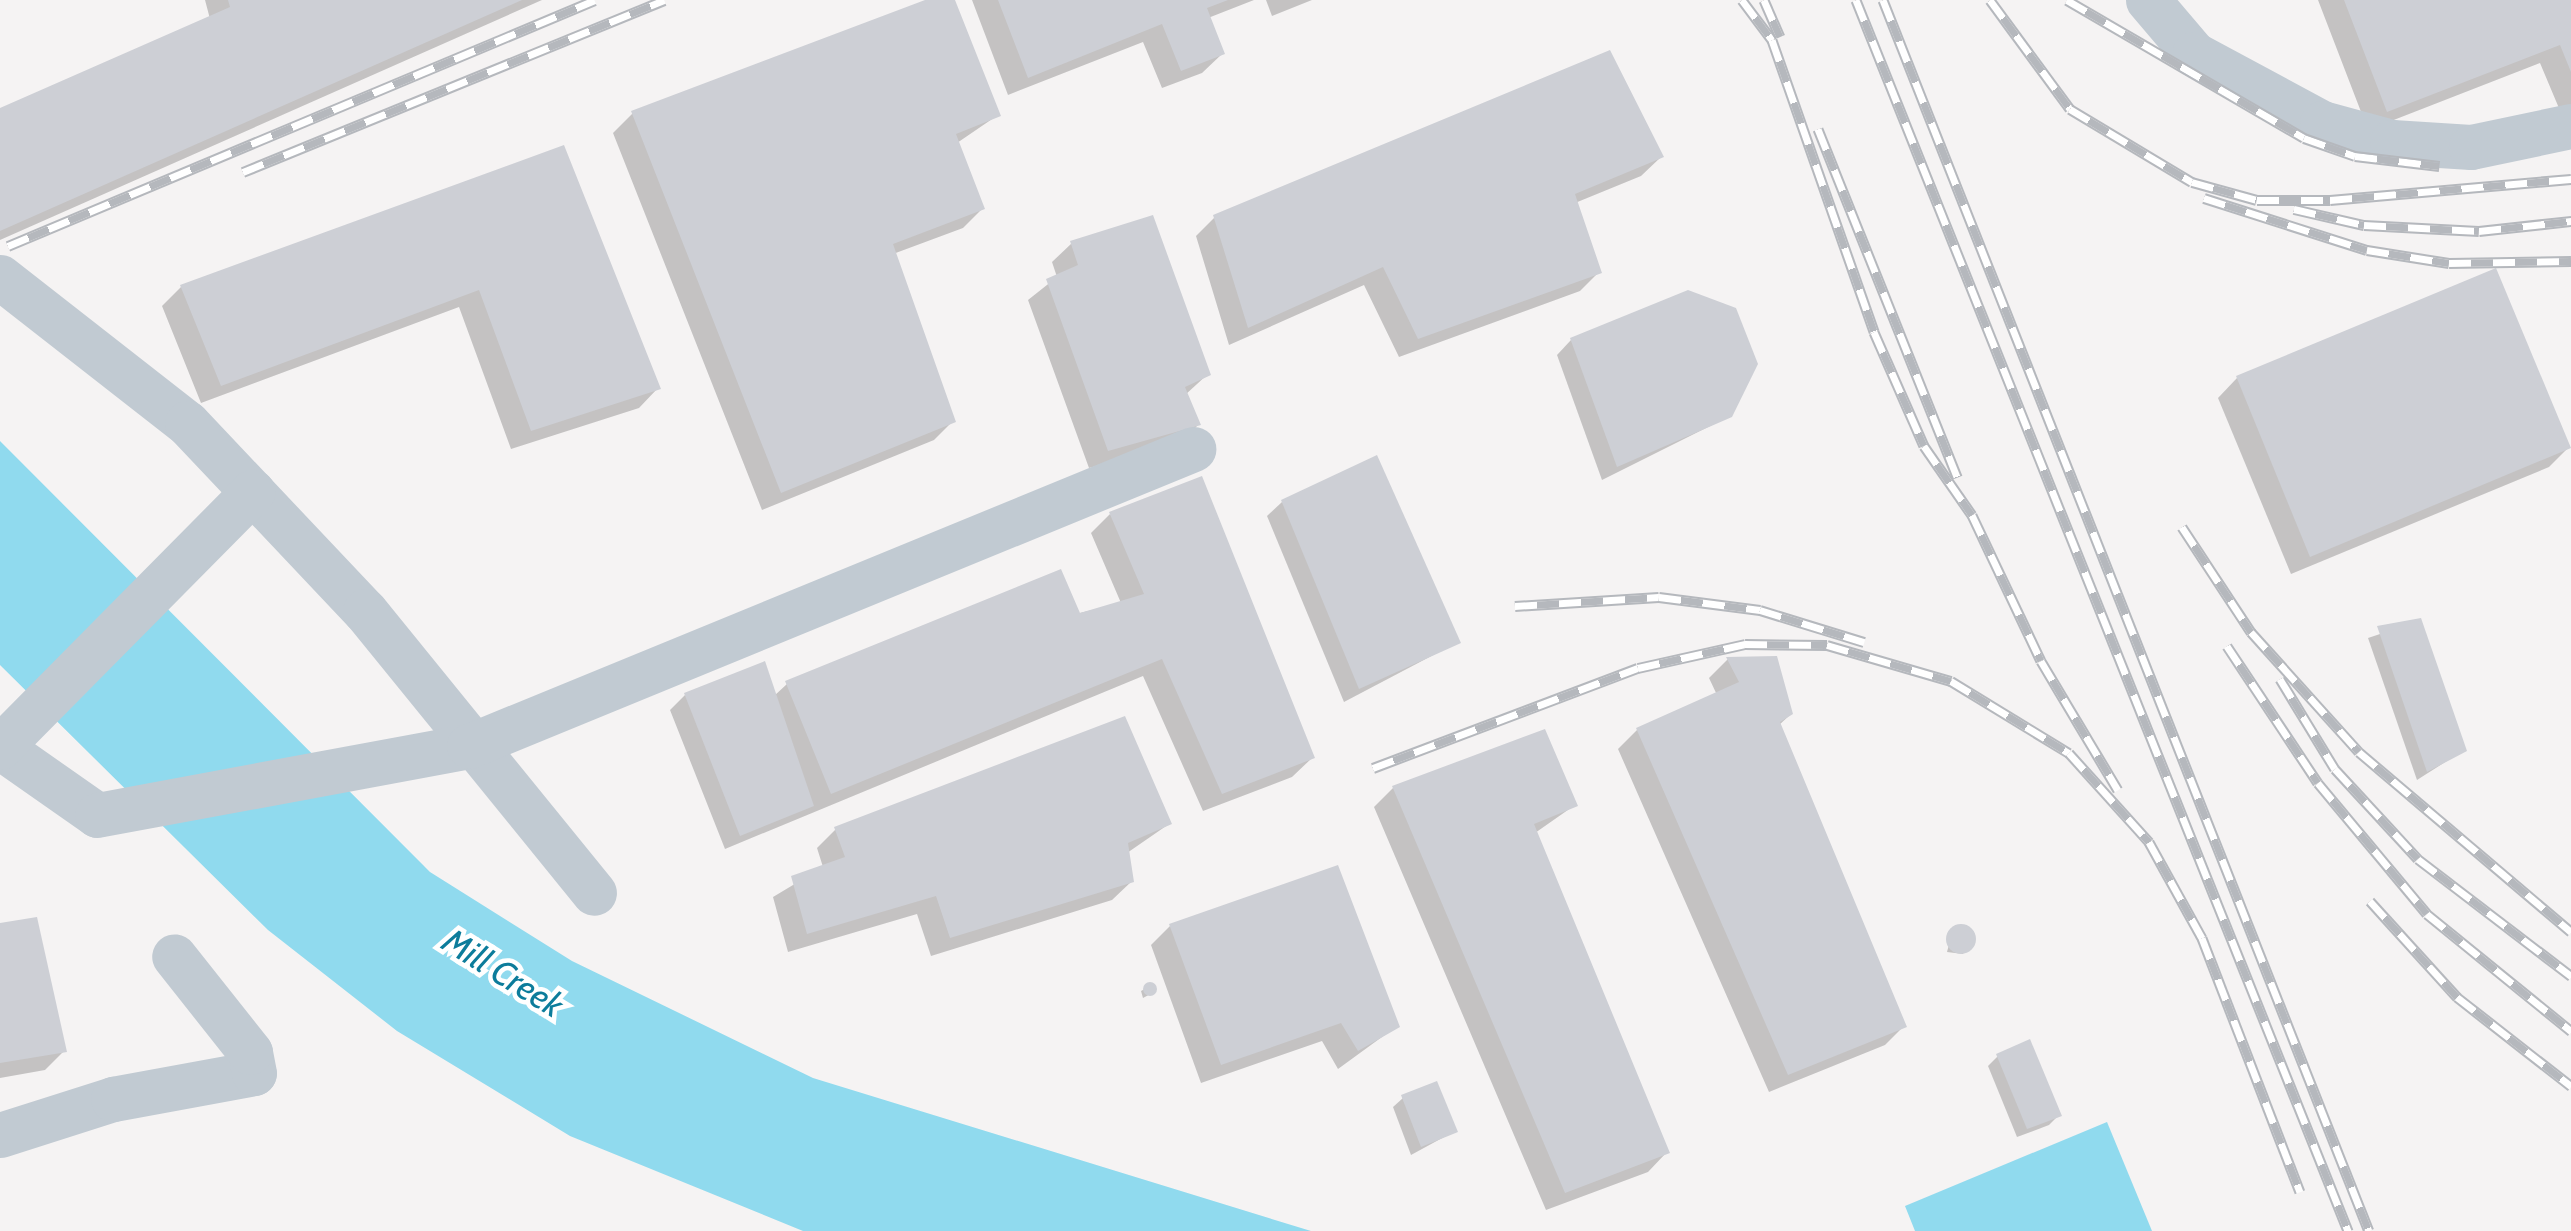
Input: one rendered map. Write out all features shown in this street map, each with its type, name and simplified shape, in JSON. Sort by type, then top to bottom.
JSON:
[{"type":"lane","points":[[2148,0],[2194,54],[2322,124],[2392,142],[2472,148],[2571,126]]},
{"type":"lane","points":[[0,277],[187,422],[365,611],[469,746],[594,893]]},
{"type":"lane","points":[[252,492],[202,548],[0,747],[97,815],[410,750],[469,746],[1194,450]]},
{"type":"lane","points":[[0,1135],[113,1099],[254,1073],[250,1052],[174,956]]},
{"type":"water","name":"Mill Creek","points":[[0,441],[430,872],[572,961],[813,1078],[1311,1231],[803,1231],[570,1136],[397,1031],[268,930],[0,665]]},
{"type":"water","points":[[2107,1122],[2152,1231],[1915,1231],[1905,1206]]},
{"type":"building","points":[[228,0],[522,0],[0,231],[0,108],[230,7]]},
{"type":"building","points":[[925,0],[955,0],[1001,116],[956,134],[985,209],[893,244],[956,422],[781,493],[631,111]]},
{"type":"building","points":[[998,0],[1228,0],[1207,8],[1225,54],[1181,71],[1162,24],[1028,78]]},
{"type":"building","points":[[2344,0],[2571,0],[2571,72],[2560,45],[2387,112]]},
{"type":"building","points":[[1610,50],[1664,157],[1575,194],[1602,273],[1418,339],[1383,267],[1248,328],[1213,215]]},
{"type":"building","points":[[564,145],[661,389],[531,431],[479,290],[221,386],[180,285]]},
{"type":"building","points":[[1153,215],[1211,375],[1185,387],[1201,425],[1108,451],[1046,279],[1078,265],[1070,241]]},
{"type":"building","points":[[2496,268],[2571,448],[2310,557],[2236,376]]},
{"type":"building","points":[[1688,290],[1736,308],[1758,364],[1732,417],[1617,467],[1570,338]]},
{"type":"building","points":[[1377,455],[1461,643],[1359,689],[1281,500]]},
{"type":"building","points":[[1202,476],[1315,758],[1222,794],[1162,659],[831,794],[785,681],[1061,569],[1080,613],[1144,594],[1109,512]]},
{"type":"building","points":[[2421,618],[2467,751],[2427,772],[2377,626]]},
{"type":"building","points":[[1777,656],[1793,714],[1780,722],[1907,1027],[1788,1075],[1636,728],[1739,682],[1726,657]]},
{"type":"building","points":[[765,661],[814,806],[740,836],[684,693]]},
{"type":"building","points":[[1125,716],[1172,824],[1128,843],[1134,882],[950,938],[936,896],[807,934],[791,876],[845,857],[834,827]]},
{"type":"building","points":[[1545,729],[1578,806],[1534,824],[1670,1153],[1565,1193],[1392,786]]},
{"type":"building","points":[[1338,865],[1400,1027],[1358,1051],[1341,1023],[1221,1065],[1169,924]]},
{"type":"building","points":[[37,917],[67,1052],[0,1063],[0,923]]},
{"type":"building","points":[[1961,924],[1975,933],[1976,939],[1967,953],[1961,954],[1947,945],[1946,939],[1955,925]]},
{"type":"building","points":[[1150,982],[1157,989],[1150,996],[1143,989]]},
{"type":"building","points":[[2030,1039],[2062,1116],[2027,1129],[1996,1054]]},
{"type":"building","points":[[1437,1081],[1458,1132],[1421,1147],[1401,1095]]},
{"type":"railway","points":[[8,246],[595,0]]},
{"type":"railway","points":[[243,172],[664,0]]},
{"type":"railway","points":[[1742,0],[1772,40],[1874,332],[1924,446],[1972,515],[2041,661],[2118,790]]},
{"type":"railway","points":[[1764,0],[1780,37]]},
{"type":"railway","points":[[1856,0],[2348,1231]]},
{"type":"railway","points":[[1883,0],[2369,1231]]},
{"type":"railway","points":[[1990,0],[2070,109],[2192,182],[2257,200],[2330,200],[2571,179]]},
{"type":"railway","points":[[2067,0],[2304,138],[2355,156],[2439,166]]},
{"type":"railway","points":[[1818,129],[1957,477]]},
{"type":"railway","points":[[2204,198],[2367,250],[2449,263],[2571,261]]},
{"type":"railway","points":[[2294,209],[2364,225],[2479,231],[2571,221]]},
{"type":"railway","points":[[2182,527],[2251,632],[2359,752],[2571,932]]},
{"type":"railway","points":[[1515,606],[1659,597],[1760,610],[1864,642]]},
{"type":"railway","points":[[1373,768],[1638,668],[1745,644],[1827,645],[1951,681],[2069,753],[2149,842],[2202,938],[2300,1192]]},
{"type":"railway","points":[[2227,646],[2318,783],[2427,914],[2571,1031]]},
{"type":"railway","points":[[2280,679],[2335,769],[2418,859],[2571,976]]},
{"type":"railway","points":[[2370,901],[2457,997],[2571,1086]]}]
